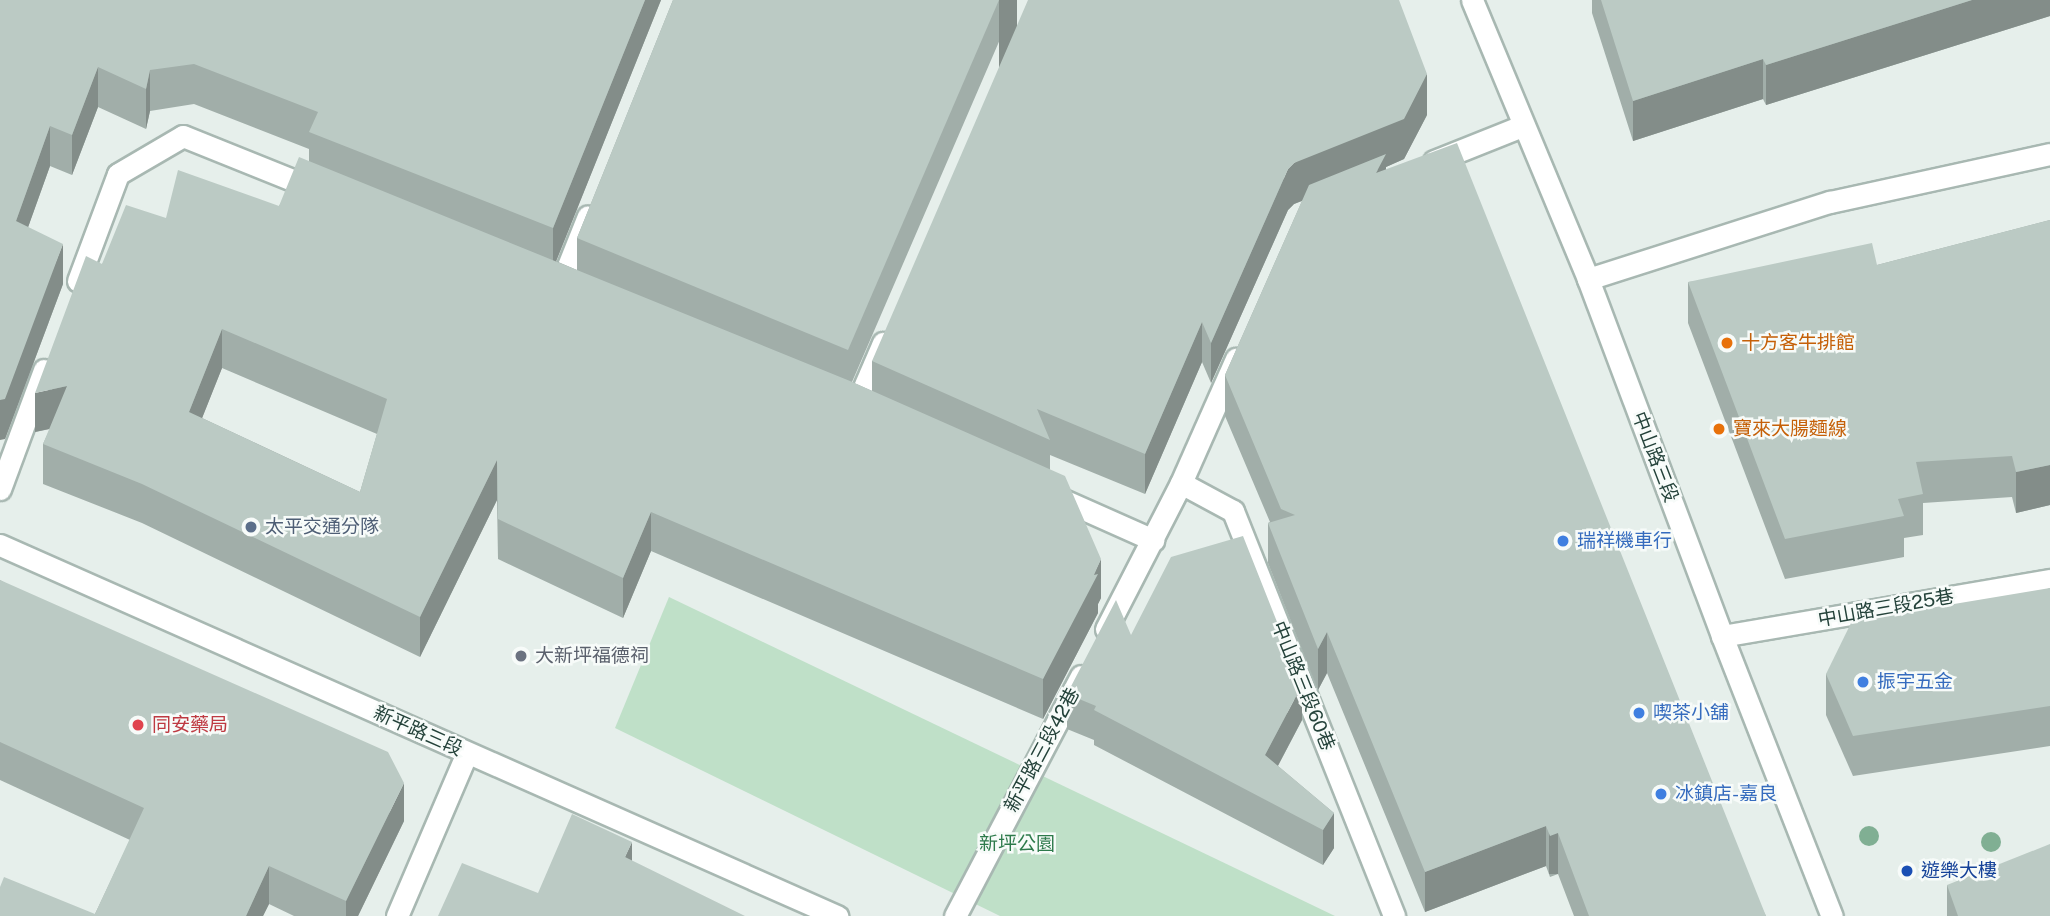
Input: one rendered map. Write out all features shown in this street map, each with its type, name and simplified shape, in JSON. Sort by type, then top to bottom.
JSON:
[{"type":"street","name":"中山路三段","points":[[1472,0],[1522,126],[1588,279],[1722,636],[1832,916]]},
{"type":"street","points":[[1410,171],[1522,126]]},
{"type":"street","points":[[71,300],[118,174],[183,136],[339,198]]},
{"type":"street","points":[[1588,279],[1830,202],[2050,154]]},
{"type":"street","points":[[585,296],[553,283],[596,195]]},
{"type":"street","points":[[855,408],[894,319]]},
{"type":"street","points":[[1029,485],[1153,540],[1243,344]]},
{"type":"street","points":[[0,489],[52,351]]},
{"type":"street","points":[[830,398],[880,419]]},
{"type":"street","name":"中山路三段60巷","points":[[1181,483],[1233,510],[1394,916]]},
{"type":"street","name":"新平路三段42巷","points":[[955,916],[1153,540]]},
{"type":"street","name":"新平路三段","points":[[0,545],[837,916]]},
{"type":"street","name":"中山路三段25巷","points":[[1722,636],[2050,580]]},
{"type":"street","points":[[397,916],[467,753]]},
{"type":"green space","name":"新坪公園","points":[[669,597],[1335,916],[1000,916],[615,728]]},
{"type":"building","points":[[0,0],[645,0],[553,228],[309,132],[318,112],[194,64],[150,70],[146,89],[98,67],[72,135],[50,126],[16,221],[63,244],[5,399],[0,400]]},
{"type":"building","points":[[673,0],[999,0],[848,350],[577,238]]},
{"type":"building","points":[[1028,0],[1399,0],[1427,74],[1404,119],[1294,163],[1288,169],[1211,343],[1202,322],[1145,454],[1037,409],[1050,440],[872,361]]},
{"type":"building","points":[[1601,0],[1972,0],[1766,65],[1763,59],[1633,101]]},
{"type":"building","points":[[1457,143],[1766,916],[1589,916],[1558,833],[1550,836],[1546,826],[1425,872],[1327,632],[1318,649],[1268,523],[1295,515],[1281,509],[1225,375],[1309,185],[1386,154],[1376,173]]},
{"type":"building","points":[[299,157],[850,381],[1065,476],[1101,559],[1094,575],[1098,574],[1043,679],[651,512],[623,578],[498,519],[497,460],[420,617],[142,484],[43,444],[67,386],[35,393],[86,256],[102,264],[126,205],[166,218],[178,170],[279,206]],"holes":[[[222,329],[387,399],[360,492],[189,412]]]},
{"type":"building","points":[[2050,220],[2050,465],[2016,472],[2012,456],[1916,462],[1923,494],[1898,499],[1904,516],[1785,539],[1688,282],[1872,243],[1877,265]]},
{"type":"building","points":[[1243,536],[1302,685],[1265,755],[1334,813],[1323,830],[1094,710],[1096,706],[1067,694],[1116,600],[1131,635],[1171,557]]},
{"type":"building","points":[[0,580],[388,752],[404,783],[346,901],[269,866],[246,916],[0,916],[0,887],[4,877],[95,914],[144,808],[0,742]]},
{"type":"building","points":[[2050,588],[2050,706],[1853,736],[1826,674],[1852,621]]},
{"type":"building","points":[[572,814],[632,842],[625,857],[745,916],[438,916],[462,863],[538,893]]},
{"type":"building","points":[[2050,844],[2050,916],[1958,916],[1947,885]]},
{"type":"place","name":"十方客牛排館","points":[[1727,343]]},
{"type":"place","name":"寶來大腸麵線","points":[[1719,429]]},
{"type":"place","name":"太平交通分隊","points":[[251,527]]},
{"type":"place","name":"瑞祥機車行","points":[[1563,541]]},
{"type":"place","name":"大新坪福德祠","points":[[521,656]]},
{"type":"place","name":"振宇五金","points":[[1863,682]]},
{"type":"place","name":"喫茶小舖","points":[[1639,713]]},
{"type":"place","name":"同安藥局","points":[[138,725]]},
{"type":"place","name":"冰鎮店-嘉良","points":[[1661,794]]},
{"type":"place","name":"遊樂大樓","points":[[1907,871]]}]
